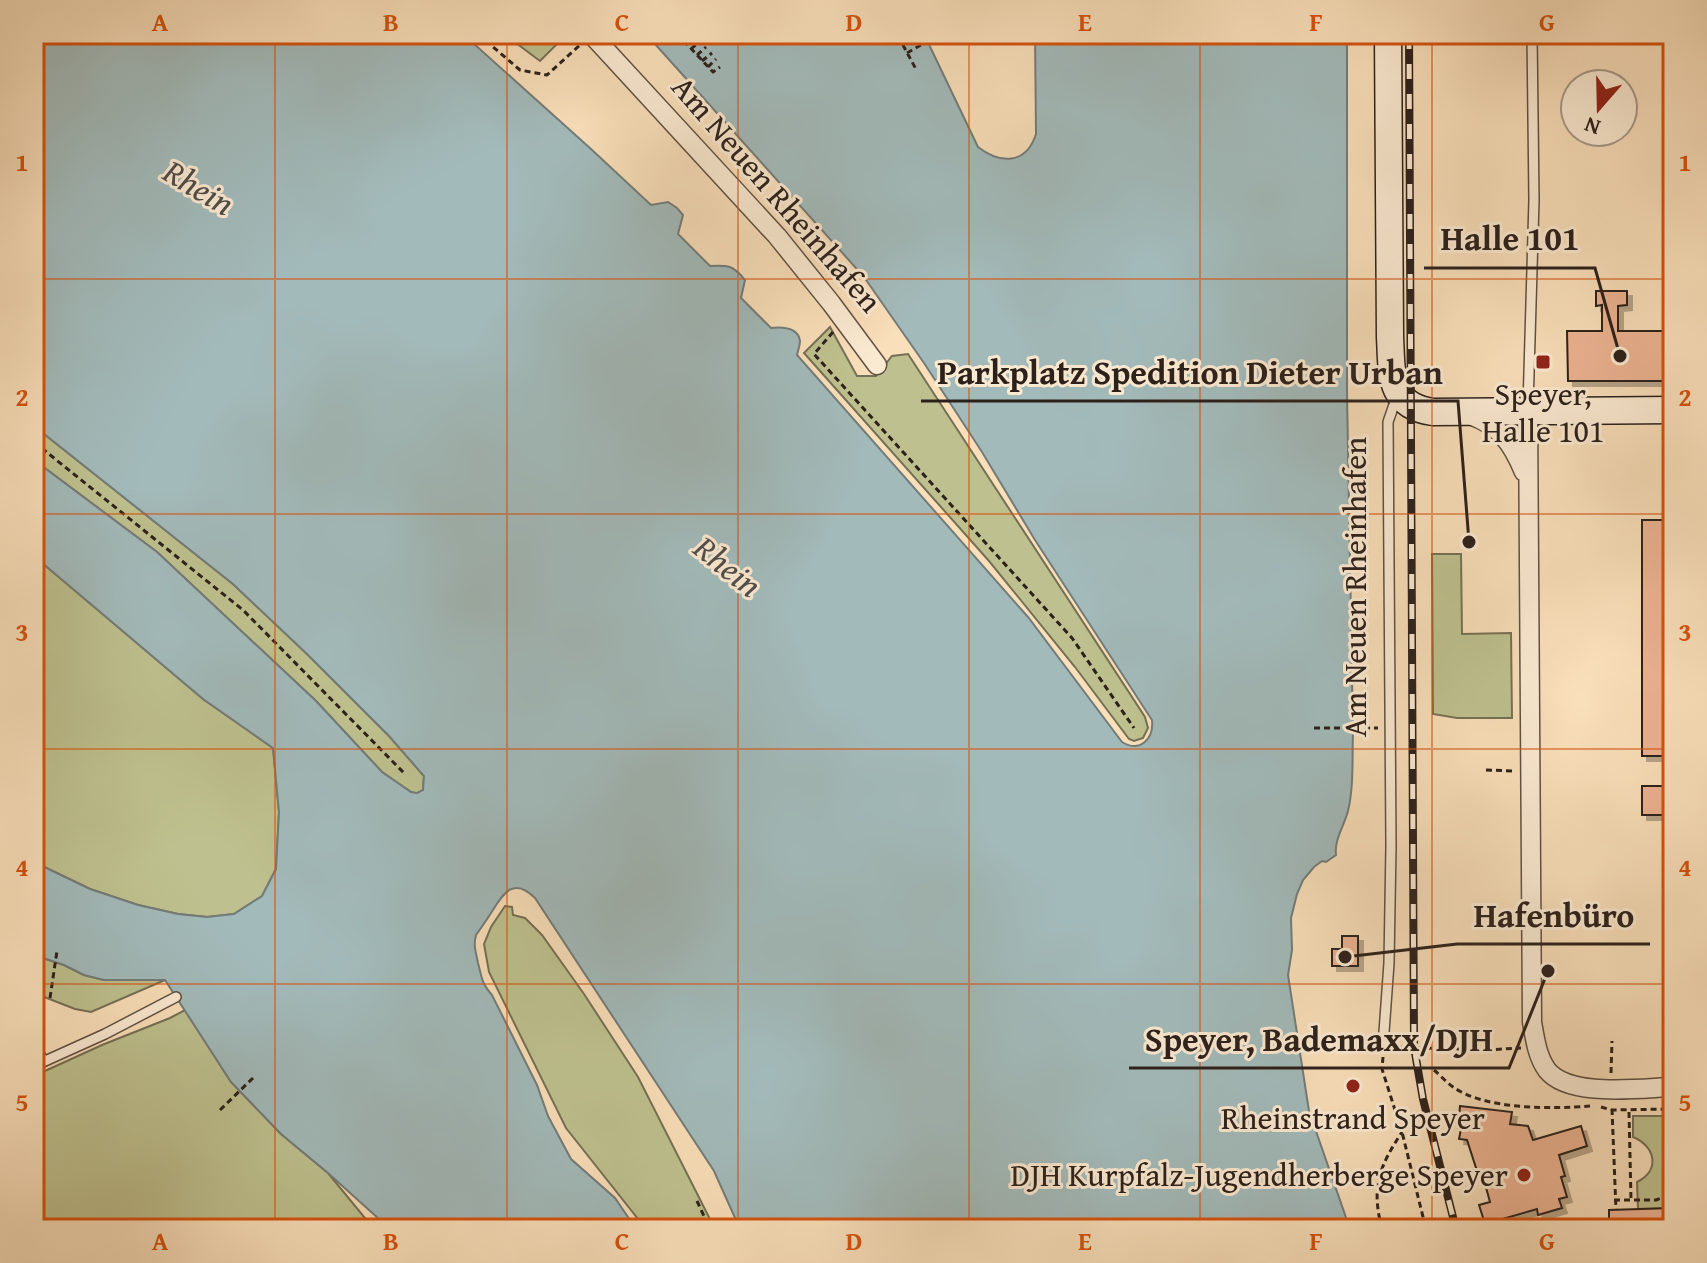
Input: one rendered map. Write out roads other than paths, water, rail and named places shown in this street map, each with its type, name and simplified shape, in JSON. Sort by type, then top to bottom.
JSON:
[{"type":"street","name":"Am Neuen Rheinhafen","points":[[591,34],[777,236],[877,365]]},
{"type":"street","name":"Am Neuen Rheinhafen","points":[[1388,34],[1390,337],[1392,377],[1398,393]]},
{"type":"street","points":[[1398,393],[1410,406],[1423,411],[1673,410]]},
{"type":"street","points":[[1528,411],[1532,1022],[1536,1048],[1544,1066],[1555,1078],[1581,1088],[1611,1094],[1673,1087]]},
{"type":"street","points":[[1461,412],[1481,419],[1507,439],[1528,482]]},
{"type":"lane","points":[[1528,411],[1534,200],[1532,34]]},
{"type":"lane","name":"Am Neuen Rheinhafen","points":[[1383,1046],[1389,963],[1391,846],[1388,422],[1398,393]]},
{"type":"lane","points":[[34,1046],[39,1063],[105,1034],[176,997]]},
{"type":"water","name":"Rhein","points":[[34,34],[463,34],[651,205],[668,202],[677,208],[683,215],[678,234],[710,266],[730,267],[741,275],[745,280],[741,298],[771,328],[793,330],[799,336],[797,355],[1028,617],[1122,742],[1135,746],[1148,738],[1152,720],[924,363],[864,277],[646,34],[924,34],[978,147],[1003,159],[1026,152],[1036,134],[1035,34],[1347,34],[1352,782],[1336,855],[1314,867],[1297,894],[1291,918],[1292,950],[1288,975],[1309,1111],[1350,1229],[740,1229],[714,1171],[535,898],[521,888],[515,888],[504,894],[476,935],[475,949],[482,980],[537,1085],[548,1116],[571,1159],[615,1198],[636,1229],[390,1229],[281,1134],[231,1082],[165,980],[104,980],[34,955],[34,862],[90,889],[138,905],[207,917],[234,914],[262,896],[276,869],[279,812],[273,748],[203,699],[34,556],[34,460],[157,552],[316,701],[382,772],[417,793],[423,790],[424,776],[389,736],[233,584],[34,426]]},
{"type":"railway","points":[[1409,34],[1414,1047],[1423,1099],[1456,1229]]},
{"type":"place","name":"Halle 101","points":[[1620,356]]},
{"type":"place","name":"Speyer, Halle 101","points":[[1543,362]]},
{"type":"place","name":"Parkplatz Spedition Dieter Urban","points":[[1469,542]]},
{"type":"place","name":"Hafenbüro","points":[[1345,957]]},
{"type":"place","name":"Speyer, Bademaxx/DJH","points":[[1548,971]]},
{"type":"place","name":"Rheinstrand Speyer","points":[[1353,1086]]},
{"type":"place","name":"DJH Kurpfalz-Jugendherberge Speyer","points":[[1524,1175]]}]
